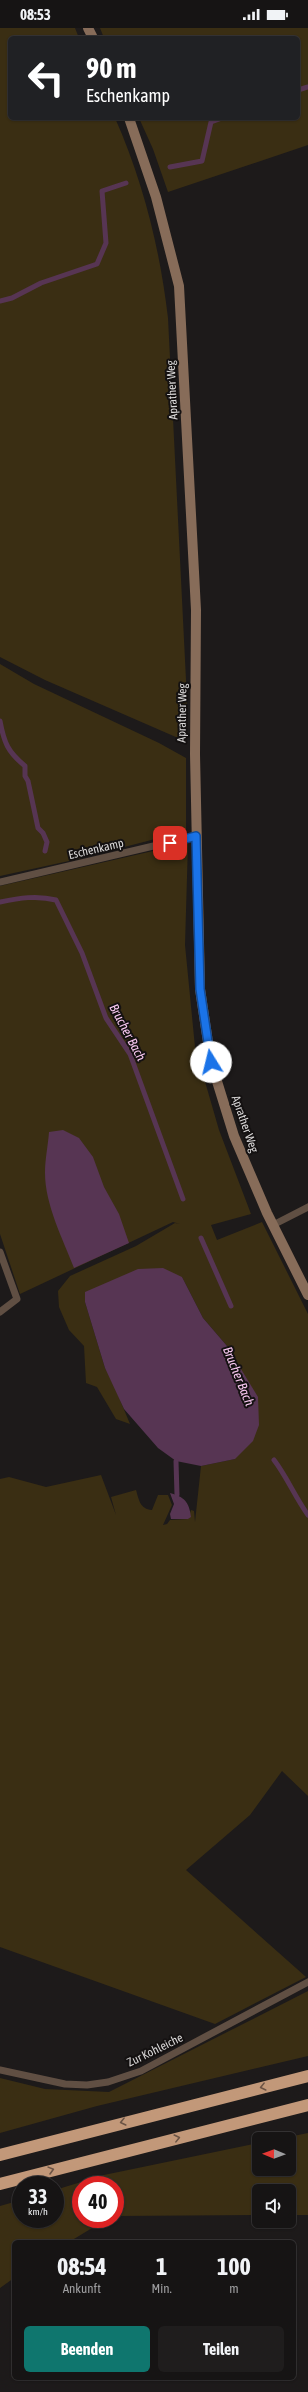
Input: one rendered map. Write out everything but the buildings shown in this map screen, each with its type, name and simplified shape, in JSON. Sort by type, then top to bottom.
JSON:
[{"type":"highway","points":[[0,2155],[304,2077]]},
{"type":"highway","points":[[0,2184],[307,2105]]},
{"type":"street","name":"Aprather Weg","points":[[130,120],[156,197],[179,286],[196,610],[196,836],[200,989],[211,1062],[234,1136],[273,1225],[308,1295]]},
{"type":"lane","name":"Eschenkamp","points":[[0,882],[196,836]]},
{"type":"lane","points":[[273,1225],[308,1207]]},
{"type":"lane","points":[[0,1252],[17,1300],[0,1312]]},
{"type":"lane","name":"Zur Kohleiche","points":[[0,2070],[65,2084],[87,2085],[108,2082],[141,2071],[308,1982]]},
{"type":"shaded area","points":[[0,28],[75,28],[78,36],[8,36],[8,120],[116,120],[142,191],[155,241],[165,292],[168,318],[187,700],[185,741],[45,680],[0,657]]},
{"type":"shaded area","points":[[100,28],[308,28],[308,145],[168,192],[153,149],[140,120],[300,120],[300,36],[103,36]]},
{"type":"shaded area","points":[[0,664],[34,684],[159,743],[186,758],[186,831],[78,859],[0,876]]},
{"type":"shaded area","points":[[188,843],[185,945],[195,1047],[219,1130],[251,1214],[211,1225],[217,1240],[262,1222],[308,1314],[308,1796],[282,1771],[250,1815],[186,1870],[306,1977],[215,2024],[0,1947],[0,1479],[9,1477],[46,1487],[101,1475],[116,1515],[111,1497],[136,1490],[142,1506],[152,1510],[158,1495],[168,1495],[172,1505],[163,1525],[167,1524],[170,1520],[188,1519],[191,1510],[194,1511],[195,1522],[201,1466],[235,1459],[227,1346],[203,1318],[182,1277],[85,1302],[105,1368],[130,1424],[116,1419],[97,1387],[86,1383],[84,1346],[69,1330],[59,1307],[58,1291],[70,1276],[136,1246],[175,1223],[180,1224],[173,1222],[20,1294],[0,1234],[0,886]]},
{"type":"shaded area","points":[[308,1991],[308,2056],[97,2106],[0,2133],[0,2078],[45,2089],[109,2092]]},
{"type":"shaded area","points":[[308,2133],[308,2215],[296,2215],[296,2184],[252,2184],[252,2215],[124,2216],[124,2176],[101,2176],[252,2144],[252,2176],[296,2176],[296,2135]]},
{"type":"shaded area","points":[[72,2185],[72,2228],[92,2228],[72,2240],[12,2240],[12,2279],[0,2288],[0,2206],[12,2203],[12,2228],[64,2228],[64,2187]]},
{"type":"water","points":[[63,1130],[79,1138],[93,1157],[104,1187],[119,1214],[129,1243],[74,1268],[51,1209],[45,1173],[49,1132]]},
{"type":"water","points":[[163,1268],[182,1277],[203,1318],[227,1346],[258,1397],[259,1425],[253,1441],[235,1459],[201,1466],[176,1461],[158,1448],[124,1409],[105,1368],[85,1302],[85,1292],[138,1269]]},
{"type":"water","points":[[170,1493],[185,1500],[189,1507],[191,1517],[188,1519],[171,1519],[170,1514],[174,1504]]},
{"type":"waterway","points":[[300,89],[308,87]]},
{"type":"waterway","points":[[170,167],[202,161],[211,122],[216,120]]},
{"type":"waterway","points":[[0,301],[12,298],[41,283],[97,264],[106,243],[102,191],[126,183]]},
{"type":"waterway","name":"Brucher Bach","points":[[0,721],[5,741],[14,756],[25,766],[25,776],[28,781],[38,828],[43,833],[47,842],[45,851]]},
{"type":"waterway","name":"Brucher Bach","points":[[0,902],[28,898],[49,898],[56,900],[82,953],[106,1018],[130,1054],[183,1199]]},
{"type":"waterway","name":"Brucher Bach","points":[[201,1238],[231,1306]]},
{"type":"waterway","name":"Brucher Bach","points":[[274,1460],[308,1515]]},
{"type":"waterway","points":[[176,1461],[177,1495]]},
{"type":"route","points":[[170,843],[196,836],[200,989],[211,1062]]}]
